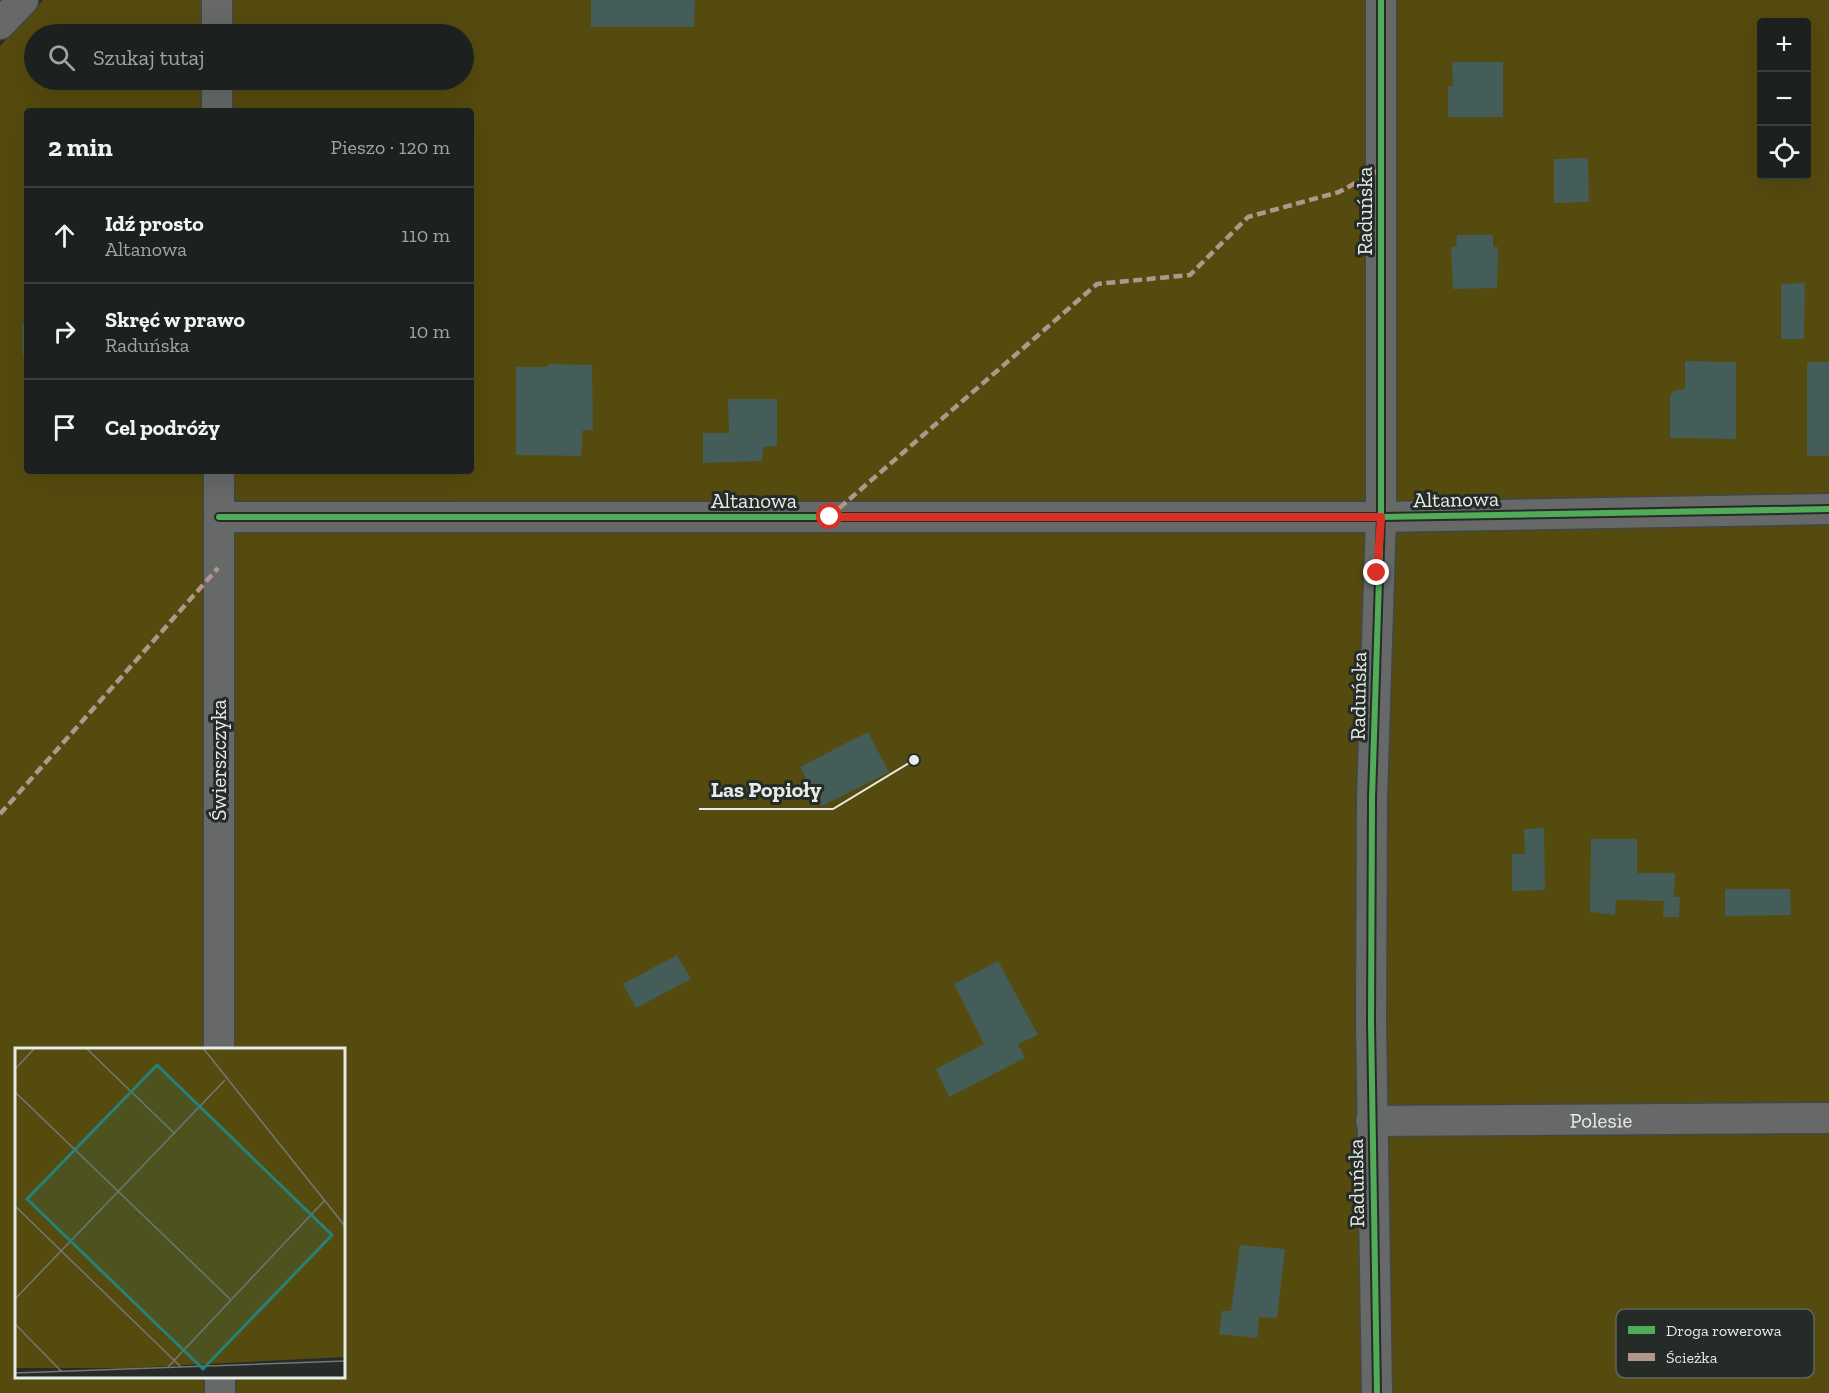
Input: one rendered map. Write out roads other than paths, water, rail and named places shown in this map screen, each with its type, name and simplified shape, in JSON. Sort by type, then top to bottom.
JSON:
[{"type":"street","points":[[0,24],[23,0]]},
{"type":"street","points":[[217,0],[217,24]]},
{"type":"street","name":"Raduńska","points":[[1377,1393],[1371,1121],[1373,786],[1381,517],[1381,0]]},
{"type":"street","points":[[217,90],[217,108]]},
{"type":"street","name":"Świerszczyka","points":[[219,474],[219,1048]]},
{"type":"street","name":"Altanowa","points":[[219,516],[1381,517],[1829,509]]},
{"type":"street","name":"Polesie","points":[[1371,1121],[1829,1118]]},
{"type":"place","name":"Las Popioły","points":[[914,760]]}]
